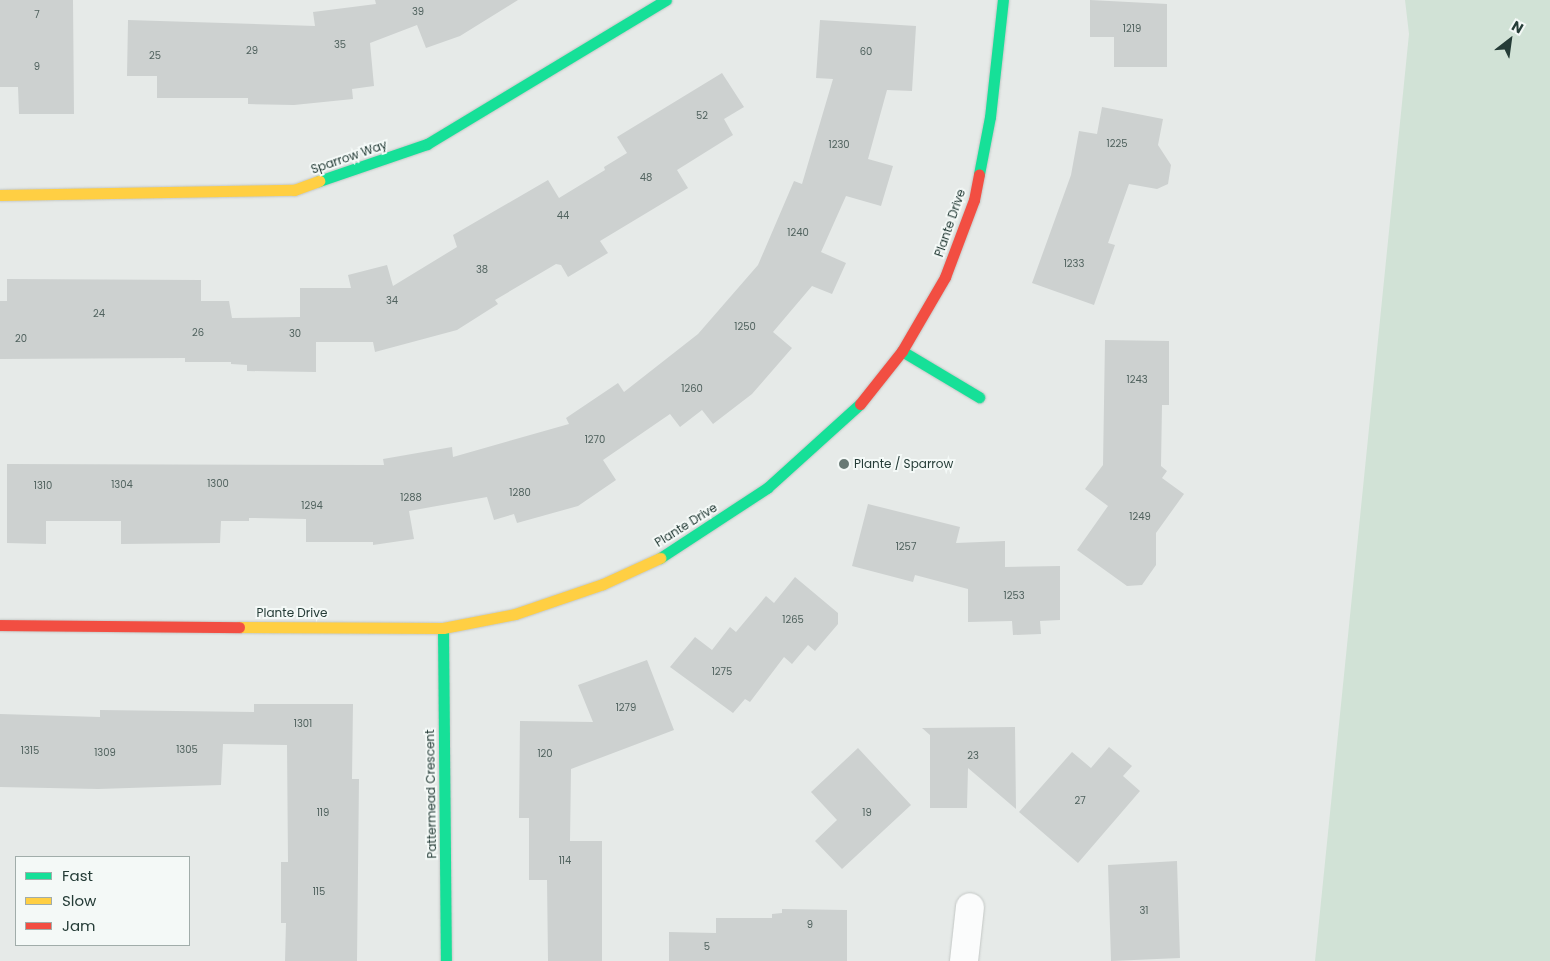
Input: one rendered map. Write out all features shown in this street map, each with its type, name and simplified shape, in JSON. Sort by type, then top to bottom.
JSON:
[{"type":"street","name":"Sparrow Way","points":[[0,195],[294,190],[427,144],[666,0]]},
{"type":"street","name":"Plante Drive","points":[[0,624],[443,628],[515,614],[603,584],[674,552],[767,488],[852,414],[902,351],[945,277],[974,200],[990,117],[1003,0]]},
{"type":"street","points":[[902,351],[979,397]]},
{"type":"street","name":"Pattermead Crescent","points":[[443,628],[441,668],[446,961]]},
{"type":"street","points":[[964,961],[970,907]]},
{"type":"green space","points":[[1405,0],[1550,0],[1550,961],[1315,961],[1409,34]]},
{"type":"building","points":[[0,0],[73,0],[74,114],[19,114],[18,87],[0,87]]},
{"type":"building","points":[[375,0],[518,0],[460,36],[426,48],[417,25],[370,43],[374,86],[352,89],[353,99],[294,105],[248,104],[248,98],[157,98],[157,76],[127,76],[128,20],[315,26],[313,12],[376,4]]},
{"type":"building","points":[[1090,0],[1167,4],[1167,67],[1114,67],[1114,37],[1090,37]]},
{"type":"building","points":[[820,20],[916,26],[912,91],[887,90],[868,159],[893,166],[881,206],[846,196],[821,252],[846,263],[832,294],[812,286],[773,332],[792,348],[752,394],[713,424],[702,410],[680,427],[670,414],[603,460],[616,480],[578,506],[517,523],[514,514],[494,520],[487,497],[409,511],[414,539],[373,545],[373,542],[306,542],[306,519],[249,518],[249,521],[221,521],[220,543],[121,544],[121,521],[46,521],[46,544],[7,543],[7,464],[384,465],[383,459],[452,447],[453,457],[569,424],[566,418],[618,383],[624,392],[698,334],[758,265],[794,181],[802,184],[833,79],[816,78]]},
{"type":"building","points":[[722,73],[744,107],[724,119],[733,135],[677,170],[688,188],[600,241],[608,253],[568,277],[561,265],[556,264],[495,300],[498,304],[457,330],[375,352],[373,342],[316,342],[316,372],[247,371],[247,365],[231,364],[231,362],[185,362],[185,358],[0,359],[0,301],[7,301],[7,279],[201,280],[201,301],[229,301],[232,318],[300,317],[300,288],[351,288],[348,275],[387,265],[393,286],[457,247],[453,235],[548,180],[559,198],[605,170],[604,167],[627,153],[617,137]]},
{"type":"building","points":[[1102,107],[1163,119],[1158,145],[1171,165],[1168,184],[1157,189],[1129,184],[1108,243],[1115,245],[1094,305],[1032,283],[1071,175],[1079,131],[1097,134]]},
{"type":"building","points":[[1105,340],[1169,341],[1169,405],[1162,405],[1161,466],[1167,471],[1162,478],[1184,494],[1156,533],[1156,565],[1142,585],[1127,586],[1077,550],[1108,506],[1085,489],[1103,465]]},
{"type":"building","points":[[868,504],[960,527],[956,543],[1005,541],[1005,567],[1060,566],[1060,620],[1040,621],[1041,634],[1013,635],[1012,621],[968,622],[968,589],[915,575],[913,582],[852,566]]},
{"type":"building","points":[[795,577],[838,613],[838,624],[815,651],[808,645],[792,664],[784,657],[750,702],[745,699],[733,713],[670,667],[695,637],[712,650],[730,627],[736,632],[766,596],[774,603]]},
{"type":"building","points":[[647,660],[674,730],[571,769],[570,841],[602,841],[602,961],[548,961],[547,880],[529,880],[529,818],[519,818],[520,721],[593,722],[578,685]]},
{"type":"building","points":[[254,704],[353,704],[352,779],[359,779],[357,961],[285,961],[286,923],[281,923],[281,862],[288,862],[287,745],[223,744],[221,785],[98,789],[0,787],[0,714],[100,717],[100,710],[254,712]]},
{"type":"building","points":[[1015,727],[1016,809],[968,768],[967,808],[930,808],[930,735],[922,728]]},
{"type":"building","points":[[1109,747],[1132,766],[1123,776],[1140,791],[1078,863],[1019,812],[1072,752],[1091,768]]},
{"type":"building","points":[[858,748],[911,805],[842,869],[815,841],[837,820],[811,792]]},
{"type":"building","points":[[1177,861],[1180,958],[1111,961],[1108,865]]},
{"type":"building","points":[[782,909],[847,910],[847,961],[669,961],[669,932],[716,933],[716,918],[772,918],[772,914],[782,913]]},
{"type":"traffic: fast","points":[[319,181],[427,144],[666,0]]},
{"type":"traffic: fast","points":[[979,174],[990,117],[1003,0]]},
{"type":"traffic: fast","points":[[902,351],[979,397]]},
{"type":"traffic: fast","points":[[660,558],[767,488],[860,404]]},
{"type":"traffic: fast","points":[[443,628],[446,961]]},
{"type":"traffic: slow","points":[[0,195],[294,190],[319,181]]},
{"type":"traffic: slow","points":[[239,627],[443,628],[515,614],[603,584],[660,558]]},
{"type":"traffic: jam","points":[[860,404],[902,351],[945,277],[974,200],[979,174]]},
{"type":"traffic: jam","points":[[0,625],[239,627]]},
{"type":"place","name":"Plante / Sparrow","points":[[844,464]]}]
